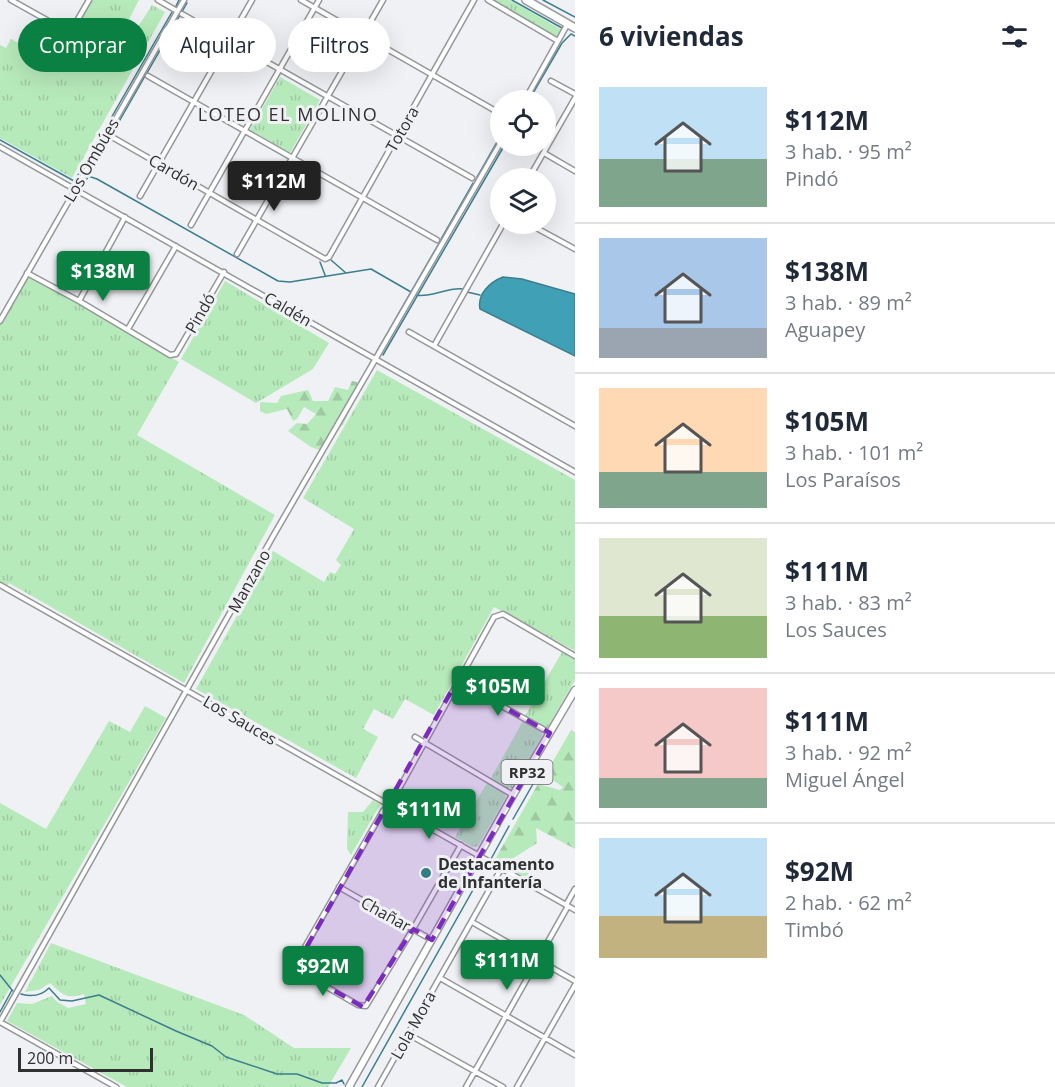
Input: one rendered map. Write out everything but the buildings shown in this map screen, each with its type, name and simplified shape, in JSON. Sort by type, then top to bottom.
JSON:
[{"type":"highway","points":[[526,0],[575,28]]},
{"type":"main road","name":"RP32","points":[[349,1087],[513,795],[575,690]]},
{"type":"street","points":[[11,0],[70,33],[89,0]]},
{"type":"street","points":[[158,0],[177,11]]},
{"type":"street","name":"Los Ombúes","points":[[0,321],[184,0]]},
{"type":"street","points":[[241,18],[252,0]]},
{"type":"street","points":[[301,0],[333,18]]},
{"type":"street","points":[[191,225],[319,0]]},
{"type":"street","points":[[373,18],[383,0]]},
{"type":"street","name":"Totora","points":[[329,257],[474,0]]},
{"type":"street","points":[[488,0],[558,41]]},
{"type":"street","points":[[182,14],[189,18]]},
{"type":"street","points":[[531,90],[568,24]]},
{"type":"street","points":[[390,50],[490,108]]},
{"type":"street","points":[[276,67],[472,178]]},
{"type":"street","points":[[140,196],[210,72]]},
{"type":"street","points":[[237,254],[342,72]]},
{"type":"street","points":[[148,76],[437,240]]},
{"type":"street","points":[[551,81],[575,96],[556,131]]},
{"type":"street","name":"Cardón","points":[[112,137],[323,259],[329,257]]},
{"type":"street","name":"Caldén","points":[[0,147],[575,472]]},
{"type":"street","name":"Manzano","points":[[0,1022],[272,538],[493,156]]},
{"type":"street","points":[[549,156],[575,171]]},
{"type":"street","points":[[79,301],[125,217]]},
{"type":"street","points":[[434,346],[497,234]]},
{"type":"street","points":[[548,234],[575,249]]},
{"type":"street","points":[[27,273],[128,329],[176,246]]},
{"type":"street","name":"Pindó","points":[[128,329],[170,355],[176,354],[224,272]]},
{"type":"street","points":[[409,332],[575,426]]},
{"type":"street","name":"Los Sauces","points":[[0,585],[575,910]]},
{"type":"street","points":[[461,845],[369,1003],[363,1007],[299,971],[296,967],[297,961],[383,811],[390,805],[496,615],[503,614],[575,656]]},
{"type":"street","points":[[458,681],[550,734]]},
{"type":"street","points":[[415,737],[513,795]]},
{"type":"street","name":"Lola Mora","points":[[378,1087],[501,869]]},
{"type":"street","name":"Chañar","points":[[339,888],[432,940]]},
{"type":"street","points":[[466,1087],[538,960],[575,889]]},
{"type":"street","points":[[471,922],[575,983],[517,1087]]},
{"type":"street","points":[[440,978],[575,1054]]},
{"type":"street","points":[[0,1022],[116,1087]]},
{"type":"street","points":[[408,1034],[502,1087]]},
{"type":"highlighted area","points":[[457,681],[550,733],[432,940],[413,929],[363,1007],[299,971],[297,964]]},
{"type":"green space","points":[[92,0],[139,0],[130,18],[82,18]]},
{"type":"green space","points":[[493,0],[510,0],[562,30],[559,35],[555,36]]},
{"type":"green space","points":[[152,5],[165,12],[162,18],[159,18],[159,23],[147,44],[147,18],[144,18]]},
{"type":"green space","points":[[11,39],[18,42],[18,72],[131,72],[72,178],[0,138],[0,45],[6,48]]},
{"type":"green space","points":[[280,77],[320,100],[290,153],[250,130]]},
{"type":"green space","points":[[29,275],[179,362],[137,435],[275,515],[184,683],[9,583],[8,585],[0,583],[0,325]]},
{"type":"green space","points":[[225,281],[329,343],[313,369],[256,403],[181,359]]},
{"type":"green space","points":[[377,370],[575,480],[575,651],[494,607],[434,715],[405,699],[393,719],[374,709],[363,729],[378,737],[356,778],[196,689],[273,551],[324,582],[330,572],[335,574],[341,565],[336,560],[354,529],[303,498]]},
{"type":"green space","points":[[352,381],[357,382],[358,394],[343,425],[331,431],[319,450],[288,431],[297,423],[307,424],[316,414],[304,407],[297,419],[293,421],[287,409],[266,414],[260,411],[260,402],[277,403],[281,396],[308,390],[313,401],[328,401],[335,387],[348,390]]},
{"type":"green space","points":[[562,652],[575,660],[575,680],[548,727],[545,728],[525,716]]},
{"type":"green space","points":[[145,706],[166,718],[0,1005],[0,803],[46,829],[109,721],[130,732]]},
{"type":"green space","points":[[523,721],[542,732],[542,736],[513,788],[508,789],[491,778]]},
{"type":"green space","points":[[571,730],[575,732],[575,849],[536,828],[537,843],[509,861],[538,877],[535,882],[494,861],[538,784],[560,790],[563,787],[545,775]]},
{"type":"green space","points":[[487,783],[504,793],[506,797],[478,846],[473,847],[455,837]]},
{"type":"green space","points":[[373,800],[380,805],[351,855],[347,849],[348,812],[363,812]]},
{"type":"green space","points":[[51,943],[244,1015],[294,1048],[351,1048],[328,1087],[127,1087],[7,1021],[17,1003],[32,1004],[52,996],[68,1008],[86,1004],[84,994],[66,995],[50,983],[39,990],[25,992]]},
{"type":"water","points":[[503,277],[522,279],[575,294],[575,356],[480,309],[480,298],[486,289]]},
{"type":"waterway","points":[[176,6],[179,0]]},
{"type":"waterway","points":[[512,0],[562,28]]},
{"type":"waterway","points":[[543,0],[575,17]]},
{"type":"waterway","points":[[147,73],[187,3]]},
{"type":"waterway","points":[[80,172],[172,12]]},
{"type":"waterway","points":[[535,90],[562,43],[571,34],[575,36]]},
{"type":"waterway","points":[[112,134],[145,76]]},
{"type":"waterway","points":[[84,184],[110,138]]},
{"type":"waterway","points":[[0,140],[74,181],[80,172]]},
{"type":"waterway","points":[[477,177],[490,154]]},
{"type":"waterway","points":[[383,355],[498,156]]},
{"type":"waterway","points":[[88,176],[278,281],[290,282],[371,269],[411,292]]},
{"type":"waterway","points":[[441,239],[473,183]]},
{"type":"waterway","points":[[377,351],[438,245]]},
{"type":"waterway","points":[[331,260],[346,273]]},
{"type":"waterway","points":[[320,262],[325,275]]},
{"type":"waterway","points":[[416,295],[463,289]]},
{"type":"waterway","points":[[467,292],[480,295]]},
{"type":"waterway","points":[[513,819],[533,784]]},
{"type":"waterway","points":[[491,859],[509,826]]},
{"type":"waterway","points":[[362,1087],[487,865]]},
{"type":"waterway","points":[[0,975],[12,990]]},
{"type":"waterway","points":[[21,994],[36,995],[49,988],[60,1000],[72,1001],[99,995],[212,1046],[226,1057],[277,1074],[297,1074],[322,1083],[336,1083],[342,1080],[344,1084]]},
{"type":"waterway","points":[[0,1012],[13,991]]},
{"type":"place","name":"Destacamento de Infantería","points":[[426,873]]},
{"type":"district","name":"LOTEO EL MOLINO","points":[[288,114]]}]
